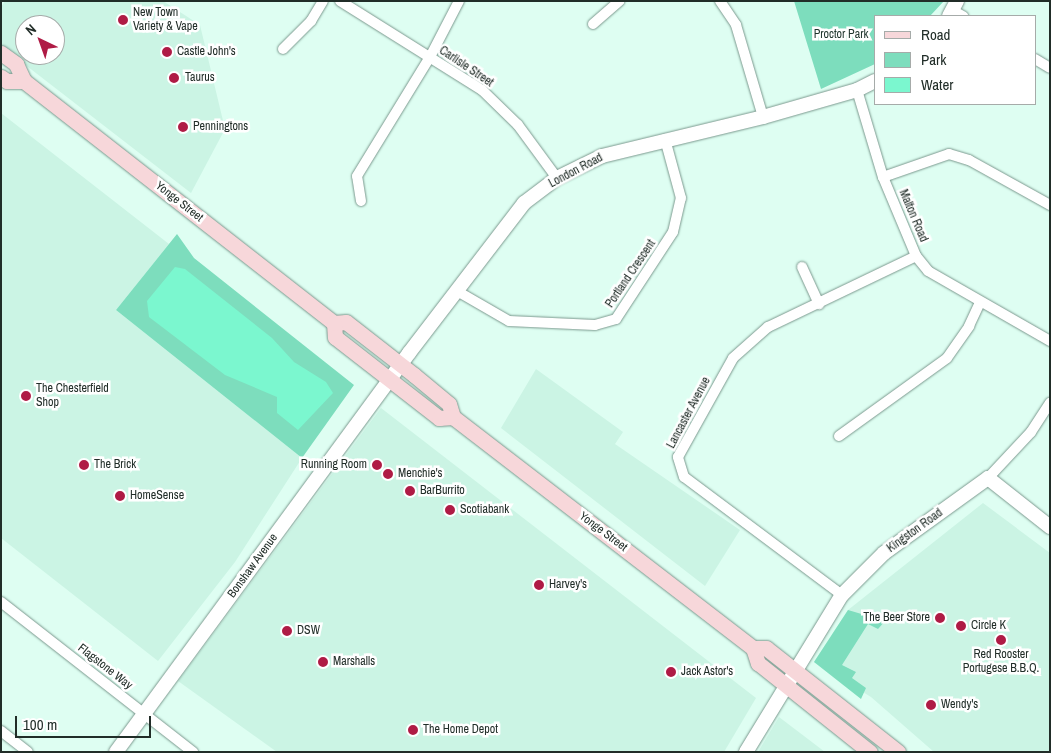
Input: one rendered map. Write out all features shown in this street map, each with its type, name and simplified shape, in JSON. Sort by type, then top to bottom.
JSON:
[{"type":"main road","name":"Yonge Street","points":[[1,53],[16,64],[24,81],[334,323],[346,322],[401,364],[449,404],[453,417],[753,648],[758,663],[870,752]]},
{"type":"main road","name":"Yonge Street","points":[[1,77],[7,81],[24,81]]},
{"type":"main road","name":"Yonge Street","points":[[334,323],[335,337],[439,418],[453,417]]},
{"type":"main road","name":"Yonge Street","points":[[753,648],[766,648],[898,752]]},
{"type":"street","points":[[283,49],[311,20],[323,1]]},
{"type":"street","name":"Carlisle Street","points":[[340,1],[482,90],[518,125],[557,178]]},
{"type":"street","points":[[361,201],[357,176],[430,58],[459,1]]},
{"type":"street","points":[[593,24],[618,1]]},
{"type":"street","points":[[720,1],[736,24],[763,117]]},
{"type":"street","points":[[1036,60],[1050,68]]},
{"type":"street","name":"London Road","points":[[390,379],[524,203],[557,178],[602,156],[763,117],[857,90],[874,82]]},
{"type":"street","name":"Malton Road","points":[[857,90],[883,177],[916,256],[928,271],[1050,341]]},
{"type":"street","name":"Portland Crescent","points":[[456,291],[509,321],[595,326],[616,319],[674,232],[681,198],[666,139]]},
{"type":"street","points":[[883,177],[949,154],[969,160],[1050,205]]},
{"type":"street","name":"Lancaster Avenue","points":[[842,595],[684,477],[678,457],[733,358],[768,327],[916,256]]},
{"type":"street","points":[[802,267],[819,304]]},
{"type":"street","points":[[839,436],[947,358],[969,326],[980,302]]},
{"type":"street","name":"Bonshaw Avenue","points":[[116,752],[390,379]]},
{"type":"street","name":"Kingston Road","points":[[746,752],[842,595],[884,553],[988,478],[1031,432],[1050,404]]},
{"type":"street","points":[[988,478],[1050,527]]},
{"type":"street","name":"Flagstone Way","points":[[1,602],[193,752]]},
{"type":"street","points":[[1,731],[28,752]]},
{"type":"shaded area","points":[[5,1],[163,1],[200,25],[225,129],[191,193],[26,65],[65,65],[65,15],[15,15],[15,57],[1,46],[1,7]]},
{"type":"shaded area","points":[[1,113],[169,244],[116,310],[302,458],[235,562],[158,661],[1,538]]},
{"type":"shaded area","points":[[536,369],[623,432],[615,444],[740,530],[705,586],[501,428]]},
{"type":"shaded area","points":[[381,408],[756,698],[724,752],[277,752],[178,681]]},
{"type":"shaded area","points":[[983,503],[1050,553],[1050,752],[934,752],[871,697],[814,662],[848,610]]},
{"type":"shaded area","points":[[779,717],[825,752],[758,752]]},
{"type":"green space","name":"Proctor Park","points":[[794,1],[944,1],[931,15],[874,15],[874,64],[821,89]]},
{"type":"green space","points":[[177,234],[194,258],[354,385],[302,458],[116,310]]},
{"type":"green space","points":[[848,610],[885,621],[878,629],[868,624],[842,665],[856,672],[852,678],[866,688],[861,699],[814,662]]},
{"type":"water","points":[[175,267],[185,269],[272,338],[294,362],[326,382],[333,393],[298,430],[277,413],[277,397],[225,375],[149,317],[147,301]]},
{"type":"place","name":"New Town Variety & Vape","points":[[123,20]]},
{"type":"place","name":"Castle John's","points":[[167,52]]},
{"type":"place","name":"Taurus","points":[[174,78]]},
{"type":"place","name":"Penningtons","points":[[183,127]]},
{"type":"place","name":"The Chesterfield Shop","points":[[26,396]]},
{"type":"place","name":"The Brick","points":[[84,465]]},
{"type":"place","name":"Running Room","points":[[377,465]]},
{"type":"place","name":"Menchie's","points":[[388,474]]},
{"type":"place","name":"BarBurrito","points":[[410,491]]},
{"type":"place","name":"HomeSense","points":[[120,496]]},
{"type":"place","name":"Scotiabank","points":[[450,510]]},
{"type":"place","name":"Harvey's","points":[[539,585]]},
{"type":"place","name":"The Beer Store","points":[[940,618]]},
{"type":"place","name":"Circle K","points":[[961,626]]},
{"type":"place","name":"DSW","points":[[287,631]]},
{"type":"place","name":"Red Rooster Portugese B.B.Q.","points":[[1001,640]]},
{"type":"place","name":"Marshalls","points":[[323,662]]},
{"type":"place","name":"Jack Astor's","points":[[671,672]]},
{"type":"place","name":"Wendy's","points":[[931,705]]},
{"type":"place","name":"The Home Depot","points":[[413,730]]}]
